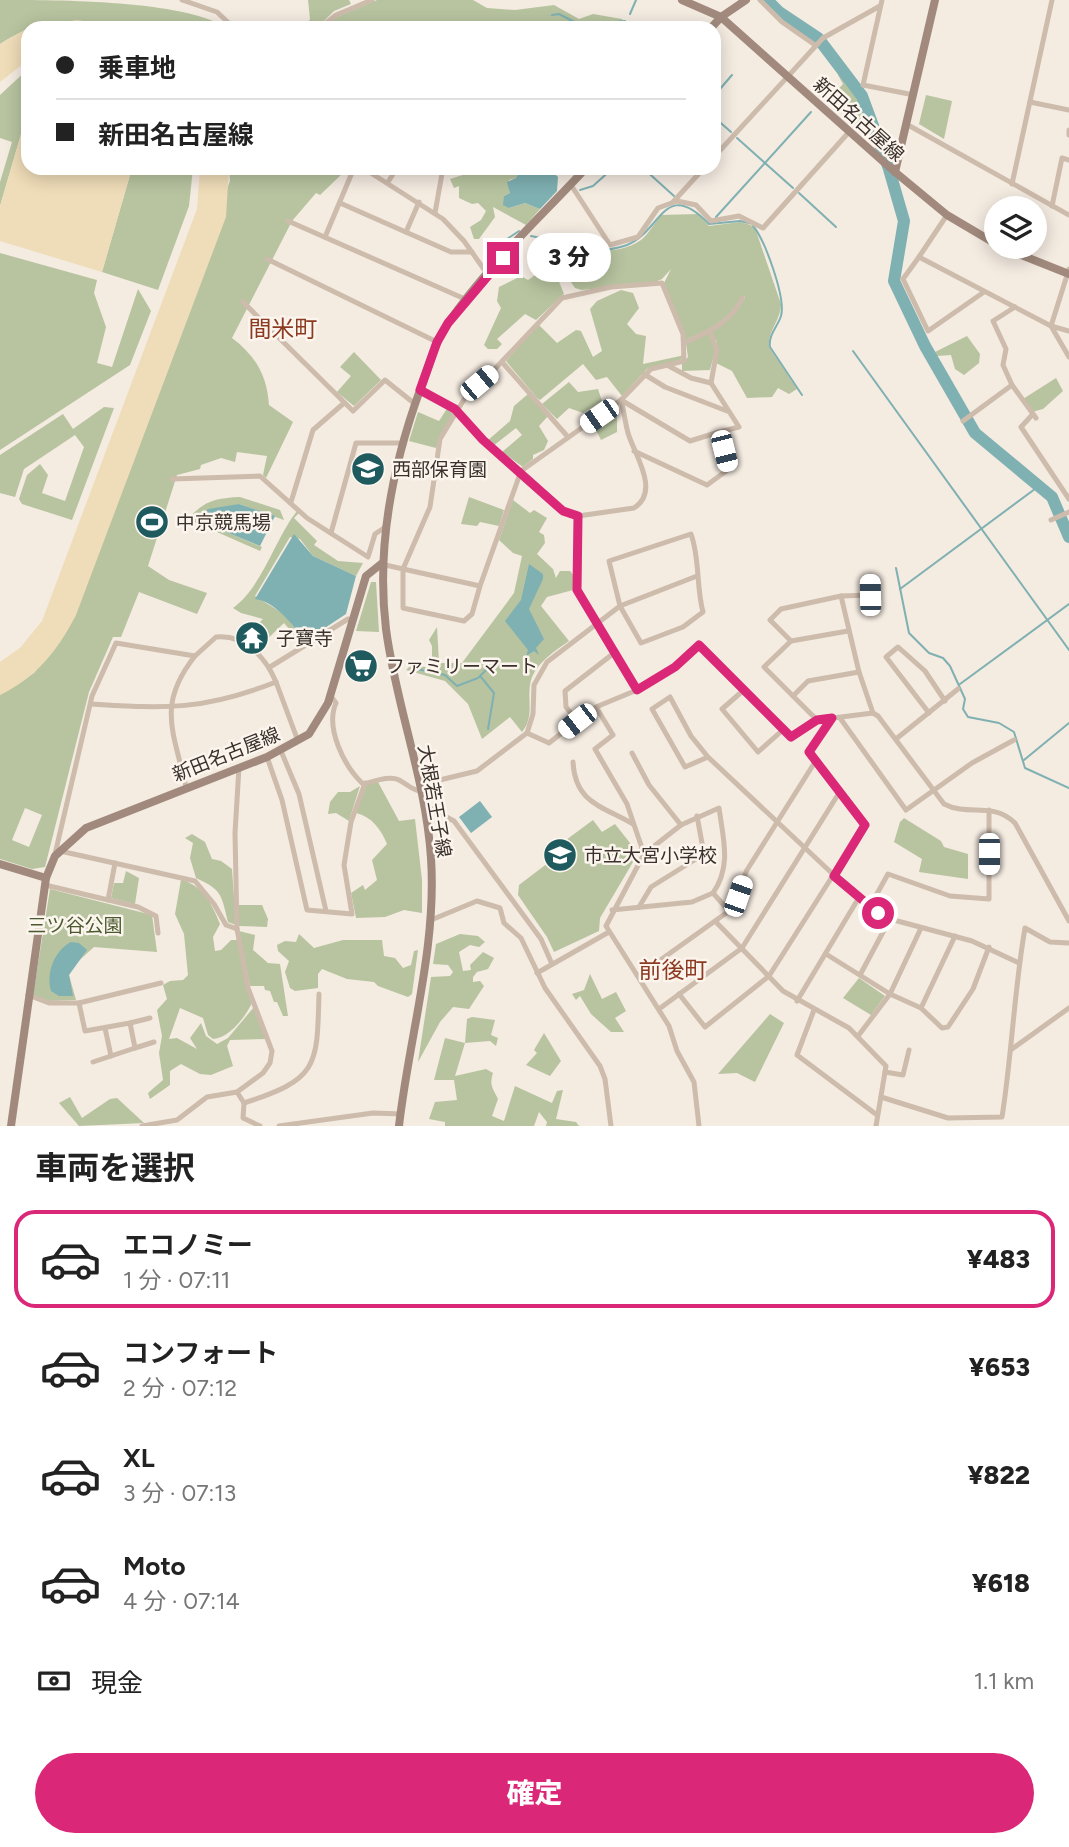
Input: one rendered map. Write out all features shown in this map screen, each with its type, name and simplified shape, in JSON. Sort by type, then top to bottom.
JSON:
[{"type":"main road","name":"新田名古屋線","points":[[682,0],[720,17],[894,172],[947,215],[984,237]]},
{"type":"main road","points":[[717,21],[746,0]]},
{"type":"main road","points":[[894,172],[908,125],[935,0]]},
{"type":"main road","name":"新田名古屋線","points":[[11,1126],[45,881],[57,853],[86,828],[103,818],[281,751],[298,742],[318,722],[330,695],[366,576],[381,564],[390,491],[402,443],[437,342],[466,299],[580,175]]},
{"type":"main road","points":[[1033,259],[1068,272]]},
{"type":"main road","name":"大根若王子線","points":[[381,564],[386,630],[424,805],[431,858],[431,920],[399,1126]]},
{"type":"main road","points":[[0,864],[45,881]]},
{"type":"street","points":[[182,0],[217,12],[227,21]]},
{"type":"street","points":[[329,21],[336,15],[372,0]]},
{"type":"street","points":[[760,0],[777,17],[816,44]]},
{"type":"street","points":[[1012,184],[1052,0]]},
{"type":"street","points":[[721,149],[816,44],[881,3]]},
{"type":"street","points":[[881,3],[863,85],[914,95]]},
{"type":"street","points":[[1030,102],[1069,110]]},
{"type":"street","points":[[908,125],[1068,215],[1069,206]]},
{"type":"street","points":[[673,202],[695,205],[711,221],[739,216],[763,228],[849,131]]},
{"type":"street","points":[[1052,206],[1062,158],[1069,160]]},
{"type":"street","points":[[325,237],[351,175]]},
{"type":"street","points":[[376,175],[435,213],[456,231],[488,275]]},
{"type":"street","points":[[388,182],[392,175]]},
{"type":"street","points":[[435,213],[442,175]]},
{"type":"street","points":[[571,185],[610,244],[638,237],[658,208],[673,202],[698,175]]},
{"type":"street","points":[[406,232],[419,202]]},
{"type":"street","points":[[340,203],[451,252],[472,252]]},
{"type":"street","points":[[947,215],[903,279],[928,331],[984,292]]},
{"type":"street","points":[[288,221],[466,299]]},
{"type":"street","points":[[919,257],[1051,326],[1069,331]]},
{"type":"street","points":[[267,259],[437,342]]},
{"type":"street","points":[[1068,272],[1051,326],[1069,357]]},
{"type":"street","points":[[658,282],[666,292],[684,343],[684,361],[643,374],[621,400],[521,471],[472,614],[464,621],[458,621],[403,608],[403,569],[430,507],[440,439],[455,409],[502,362],[562,298],[611,287],[642,287],[658,282]]},
{"type":"street","points":[[684,343],[710,331],[734,313],[742,298]]},
{"type":"street","points":[[243,303],[353,411],[385,380],[415,404]]},
{"type":"street","points":[[1015,307],[993,321],[1006,348],[1003,365],[1012,385],[1034,416],[1021,427],[1069,499]]},
{"type":"street","points":[[621,400],[690,441],[739,427],[711,383],[717,350],[710,331]]},
{"type":"street","points":[[502,362],[568,438]]},
{"type":"street","points":[[667,365],[691,378],[711,383]]},
{"type":"street","points":[[643,374],[665,387],[727,411]]},
{"type":"street","points":[[963,421],[1012,385]]},
{"type":"street","points":[[420,390],[455,409],[483,440],[563,511],[578,516],[639,504],[645,487],[644,473],[634,451],[621,400]]},
{"type":"street","points":[[291,502],[313,430],[344,402]]},
{"type":"street","points":[[634,451],[707,485],[729,469],[719,432]]},
{"type":"street","points":[[331,533],[356,443],[402,443]]},
{"type":"street","points":[[172,479],[260,476],[307,518],[368,557],[375,534],[387,526]]},
{"type":"street","points":[[1051,520],[1069,512]]},
{"type":"street","points":[[578,516],[577,590],[637,690]]},
{"type":"street","points":[[691,534],[696,548],[696,576],[703,612],[659,638],[641,643],[620,606],[609,561],[691,534]]},
{"type":"street","points":[[381,564],[480,586]]},
{"type":"street","points":[[330,695],[336,703],[331,721],[349,771],[365,783],[391,778],[400,780],[410,789],[477,771],[527,733],[533,714],[537,674],[547,662],[620,606],[696,576]]},
{"type":"street","points":[[791,641],[770,620],[781,609],[841,596],[870,595],[870,577]]},
{"type":"street","points":[[841,596],[859,672],[873,713],[896,739],[944,804],[954,809],[1001,811],[1015,823],[1069,921]]},
{"type":"street","points":[[270,667],[352,620]]},
{"type":"street","points":[[817,720],[764,667],[791,641],[848,631]]},
{"type":"street","points":[[186,787],[169,709],[179,676],[195,656],[216,637],[241,640],[270,667],[298,742]]},
{"type":"street","points":[[195,656],[116,643],[91,704],[57,853],[195,881],[214,904],[226,925],[237,929]]},
{"type":"street","points":[[644,854],[627,804],[595,749],[612,735],[597,707],[637,690],[675,667],[699,645],[791,737],[817,720],[873,713]]},
{"type":"street","points":[[929,713],[886,657],[898,647],[925,671],[945,701]]},
{"type":"street","points":[[527,733],[549,743],[577,721],[566,707],[565,691],[614,653]]},
{"type":"street","points":[[793,696],[808,681],[859,672]]},
{"type":"street","points":[[91,704],[169,709],[206,704],[276,682]]},
{"type":"street","points":[[745,689],[722,709],[758,752],[784,729]]},
{"type":"street","points":[[896,739],[958,690]]},
{"type":"street","points":[[708,757],[685,767],[652,709],[670,697],[691,736],[708,757],[869,908],[890,919],[989,947],[1018,963]]},
{"type":"street","points":[[679,994],[705,1027],[769,975],[865,825],[809,752],[832,718]]},
{"type":"street","points":[[840,718],[906,810],[972,763],[1014,740]]},
{"type":"street","points":[[281,751],[299,794],[326,911]]},
{"type":"street","points":[[632,753],[649,785],[681,825]]},
{"type":"street","points":[[267,757],[282,800],[307,910],[352,914],[344,865],[351,822],[365,783]]},
{"type":"street","points":[[573,762],[574,777],[585,797],[633,824]]},
{"type":"street","points":[[638,976],[729,911],[738,896],[747,870],[816,762]]},
{"type":"street","points":[[142,1126],[161,1125],[179,1118],[208,1097],[237,1092],[263,1073],[270,1063],[272,1051],[248,988],[237,929],[235,845],[239,767]]},
{"type":"street","points":[[659,1009],[742,948],[839,793]]},
{"type":"street","points":[[424,805],[454,821],[541,939],[552,964]]},
{"type":"street","points":[[612,910],[692,902],[713,893],[720,883],[725,864],[719,808],[681,825],[644,854],[612,910],[607,920],[609,932],[659,1009],[694,1082],[699,1126]]},
{"type":"street","points":[[869,908],[888,874],[950,896],[989,899],[989,810]]},
{"type":"street","points":[[639,907],[651,887],[704,854],[697,816]]},
{"type":"street","points":[[108,900],[115,863]]},
{"type":"street","points":[[45,881],[155,914],[158,933]]},
{"type":"street","points":[[713,893],[729,911]]},
{"type":"street","points":[[500,908],[510,896]]},
{"type":"street","points":[[797,1001],[858,899]]},
{"type":"street","points":[[431,920],[477,901],[500,908]]},
{"type":"street","points":[[500,908],[504,923],[521,938],[537,973],[600,1066],[605,1079],[611,1126]]},
{"type":"street","points":[[860,975],[890,919]]},
{"type":"street","points":[[716,922],[797,1001],[858,1036],[886,1066],[876,1126]]},
{"type":"street","points":[[858,1036],[890,994],[921,928]]},
{"type":"street","points":[[881,1097],[948,1118],[978,1120],[1002,1117],[1012,1049],[1010,1034],[1018,963],[1025,928],[1050,942],[1069,943]]},
{"type":"street","points":[[537,973],[609,932]]},
{"type":"street","points":[[921,1008],[954,936]]},
{"type":"street","points":[[826,954],[890,994],[921,1008],[942,1028],[948,1027],[973,989],[989,947]]},
{"type":"street","points":[[28,995],[49,1003],[79,1003],[161,984]]},
{"type":"street","points":[[244,1102],[295,1082],[313,1062],[317,1051],[319,994]]},
{"type":"street","points":[[79,1003],[85,1031],[150,1018]]},
{"type":"street","points":[[1012,1049],[1069,1008]]},
{"type":"street","points":[[814,1010],[797,1055],[877,1115]]},
{"type":"street","points":[[130,1023],[135,1048]]},
{"type":"street","points":[[105,1028],[111,1056]]},
{"type":"street","points":[[93,1062],[154,1042]]},
{"type":"street","points":[[885,1072],[903,1075],[909,1050]]},
{"type":"street","points":[[237,1092],[244,1102],[243,1118],[260,1126]]},
{"type":"street","points":[[279,1126],[373,1113],[401,1114]]},
{"type":"street","points":[[178,1126],[179,1118]]},
{"type":"green space","points":[[0,0],[87,1],[152,7],[211,21],[21,21],[21,33],[0,44]]},
{"type":"green space","points":[[308,0],[349,0],[351,4],[334,11],[324,21],[309,21]]},
{"type":"green space","points":[[377,0],[473,0],[487,8],[515,10],[554,5],[579,19],[593,14],[623,21],[332,21]]},
{"type":"green space","points":[[841,73],[858,95],[875,143],[828,100],[843,84],[838,75]]},
{"type":"green space","points":[[21,76],[21,135],[0,206],[0,182],[12,142],[0,138],[0,95]]},
{"type":"green space","points":[[926,95],[952,101],[944,139],[919,124]]},
{"type":"green space","points":[[130,175],[192,175],[189,206],[158,290],[102,272]]},
{"type":"green space","points":[[230,175],[341,175],[320,195],[316,193],[292,221],[232,338],[248,352],[259,367],[266,385],[269,405],[293,422],[266,478],[263,475],[267,456],[237,452],[235,462],[221,458],[201,465],[200,469],[177,475],[148,566],[169,580],[207,593],[197,614],[139,592],[121,637],[113,637],[89,692],[45,867],[32,869],[0,859],[0,695],[34,673],[67,631],[230,181]],"holes":[[[25,808],[42,815],[29,847],[12,840]]]},
{"type":"green space","points":[[463,175],[518,175],[509,180],[510,193],[504,196],[509,208],[525,203],[540,209],[526,225],[493,207],[495,217],[479,239],[474,239],[470,227],[481,220],[486,211],[478,203],[472,204],[459,198],[459,186],[454,188],[450,179]]},
{"type":"green space","points":[[698,214],[709,226],[740,222],[751,225],[756,231],[781,304],[769,347],[797,389],[789,394],[778,388],[772,397],[747,398],[732,371],[716,363],[717,342],[711,332],[739,308],[745,297],[742,296],[731,312],[718,323],[685,340],[664,283],[671,269],[662,279],[650,284],[581,290],[575,288],[566,275],[558,279],[564,294],[536,320],[525,314],[497,339],[502,344],[497,349],[488,349],[484,345],[501,308],[497,301],[499,287],[521,276],[528,280],[556,256],[621,249],[631,245],[644,238],[661,215]]},
{"type":"green space","points":[[0,253],[97,280],[94,293],[106,327],[97,363],[112,367],[138,289],[151,311],[130,365],[0,450]]},
{"type":"green space","points":[[621,290],[633,293],[639,308],[627,324],[636,334],[646,336],[643,364],[685,355],[679,361],[647,369],[622,396],[607,377],[596,380],[583,364],[540,400],[537,398],[506,361],[538,324],[557,343],[576,330],[581,331],[593,357],[602,351],[590,309],[597,301]]},
{"type":"green space","points":[[709,333],[715,351],[710,370],[682,371],[682,364],[688,357],[686,344]]},
{"type":"green space","points":[[967,336],[980,354],[979,363],[964,375],[955,369],[951,355],[937,356],[935,352]]},
{"type":"green space","points":[[354,352],[381,380],[354,406],[337,392],[351,376],[340,367]]},
{"type":"green space","points":[[1056,378],[1063,391],[1043,409],[1032,412],[1023,399]]},
{"type":"green space","points":[[569,382],[578,392],[598,389],[602,401],[583,413],[569,408],[557,419],[542,404]]},
{"type":"green space","points":[[528,394],[548,416],[539,426],[548,441],[544,450],[533,455],[533,459],[523,467],[502,452],[522,435],[516,428],[493,446],[487,441],[510,421],[514,406]]},
{"type":"green space","points":[[104,407],[114,408],[72,520],[22,504],[19,499],[27,475],[40,464],[48,475],[42,493],[65,501],[84,447],[75,435],[24,469],[15,497],[0,493],[0,455],[63,414],[73,429]]},
{"type":"green space","points":[[448,407],[453,413],[436,448],[409,441],[418,412],[439,421]]},
{"type":"green space","points":[[613,410],[617,412],[617,432],[601,440],[593,424]]},
{"type":"green space","points":[[240,497],[280,510],[284,520],[239,504],[198,520],[262,547],[260,551],[192,521],[190,517],[212,501]]},
{"type":"green space","points":[[469,497],[504,510],[499,526],[480,522],[477,526],[461,524]]},
{"type":"green space","points":[[513,500],[530,513],[534,510],[547,518],[539,532],[544,535],[545,543],[537,554],[553,569],[556,578],[560,571],[570,571],[575,577],[573,590],[547,597],[541,606],[569,641],[543,661],[535,671],[530,684],[528,719],[522,732],[510,717],[482,739],[468,704],[445,681],[406,670],[411,665],[432,668],[432,646],[429,640],[437,627],[439,663],[462,663],[514,593],[522,556],[513,553],[499,540]]},
{"type":"green space","points":[[297,511],[299,513],[294,518],[317,541],[314,545],[338,561],[363,563],[356,576],[313,556],[300,539],[290,537],[255,596],[284,614],[305,641],[302,644],[284,623],[260,646],[257,641],[260,636],[254,628],[263,619],[233,608],[260,576]]},
{"type":"green space","points":[[371,582],[376,582],[379,632],[356,631]]},
{"type":"green space","points":[[378,782],[399,821],[415,819],[422,880],[422,913],[404,910],[385,917],[356,918],[351,893],[363,885],[365,890],[377,880],[372,860],[387,844],[375,824],[356,813],[367,784]]},
{"type":"green space","points":[[360,786],[349,821],[336,813],[328,814],[330,802],[338,792],[350,792]]},
{"type":"green space","points":[[904,818],[941,841],[944,847],[968,854],[968,879],[919,872],[922,859],[894,842],[900,822]]},
{"type":"green space","points":[[593,820],[602,832],[615,824],[634,848],[636,857],[600,918],[599,931],[554,952],[518,895],[519,885],[565,850],[566,840]]},
{"type":"green space","points":[[192,834],[205,842],[212,859],[221,861],[232,869],[236,925],[228,922],[222,899],[216,890],[196,878],[190,858],[193,843],[185,838]]},
{"type":"green space","points":[[126,871],[139,878],[135,904],[111,898],[114,883],[123,883]]},
{"type":"green space","points":[[181,880],[201,891],[214,909],[220,924],[213,937],[215,951],[221,950],[231,940],[238,940],[253,1001],[242,1019],[231,1030],[213,1039],[208,1035],[203,1018],[180,1008],[169,1039],[177,1038],[197,1049],[190,1038],[201,1023],[206,1036],[217,1044],[228,1038],[254,1007],[267,1039],[230,1040],[227,1046],[233,1066],[211,1075],[200,1074],[181,1064],[170,1071],[170,1085],[150,1099],[148,1093],[163,1080],[159,1053],[162,1036],[157,1010],[167,999],[163,985],[170,981],[183,980],[188,975],[184,934],[175,914]]},
{"type":"green space","name":"三ツ谷公園","points":[[50,889],[152,915],[157,952],[94,947],[74,965],[69,975],[76,1000],[49,1001],[33,995]]},
{"type":"green space","points":[[239,905],[262,905],[268,919],[267,927],[239,926]]},
{"type":"green space","points":[[239,931],[255,935],[253,950],[268,963],[280,964],[288,1016],[283,1016],[277,1002],[274,1002],[270,991],[265,990],[264,986],[250,986]]},
{"type":"green space","points":[[299,934],[314,948],[343,940],[382,940],[384,956],[395,958],[403,968],[411,965],[414,951],[418,950],[412,994],[408,997],[374,982],[347,979],[322,969],[318,974],[318,988],[295,991],[290,988],[285,972],[289,961],[278,951],[277,945],[285,941],[296,942]]},
{"type":"green space","points":[[460,934],[478,936],[485,942],[479,947],[470,945],[459,952],[463,971],[471,970],[470,965],[483,952],[494,958],[488,969],[477,972],[473,977],[473,982],[480,981],[484,986],[469,1009],[453,1007],[440,1022],[418,1062],[431,977],[450,976],[453,972],[448,965],[433,964],[436,944]]},
{"type":"green space","points":[[590,974],[602,999],[616,992],[626,1011],[615,1018],[624,1032],[611,1032],[591,1014],[580,996],[576,1000],[572,994],[584,990]]},
{"type":"green space","points":[[859,978],[885,996],[871,1015],[843,998]]},
{"type":"green space","points":[[770,1014],[784,1023],[755,1082],[737,1073],[718,1074]]},
{"type":"green space","points":[[472,1017],[495,1020],[491,1035],[498,1038],[496,1046],[490,1041],[465,1043],[467,1019]]},
{"type":"green space","points":[[544,1033],[561,1061],[550,1076],[526,1065],[537,1053],[534,1050]]},
{"type":"green space","points":[[445,1038],[465,1043],[455,1076],[486,1069],[493,1073],[492,1084],[498,1099],[492,1116],[504,1121],[515,1086],[552,1103],[557,1091],[563,1090],[556,1119],[576,1122],[579,1126],[546,1126],[547,1122],[539,1112],[534,1126],[445,1126],[445,1122],[429,1119],[435,1102],[457,1100],[454,1080],[434,1080]]},
{"type":"green space","points":[[70,1097],[82,1118],[110,1099],[117,1098],[144,1123],[79,1126],[59,1103]]},
{"type":"sand","points":[[21,32],[21,66],[0,82],[0,44]]},
{"type":"sand","points":[[21,134],[21,175],[130,175],[102,272],[0,241],[0,206]]},
{"type":"sand","points":[[199,175],[229,175],[226,217],[76,615],[45,662],[25,680],[0,695],[0,662],[20,648],[42,621],[197,209]]},
{"type":"water","points":[[518,175],[556,175],[557,191],[540,209],[525,203],[509,208],[503,205],[504,196],[510,193],[507,182]]},
{"type":"water","points":[[239,504],[275,516],[260,546],[197,520],[208,509]]},
{"type":"water","points":[[294,534],[313,556],[356,576],[346,614],[305,641],[276,609],[255,599]]},
{"type":"water","points":[[529,564],[543,574],[529,609],[544,639],[536,648],[539,655],[534,651],[526,656],[528,650],[505,621],[521,600]]},
{"type":"water","points":[[480,801],[492,817],[471,833],[459,817]]},
{"type":"water","points":[[71,942],[79,943],[87,950],[69,975],[73,996],[59,996],[51,991],[51,970],[60,951]]},
{"type":"waterway","points":[[630,14],[636,0]]},
{"type":"waterway","points":[[767,0],[779,12],[818,38],[862,96],[889,169],[904,221],[894,281],[925,346],[975,433],[1052,497],[1069,537]]},
{"type":"waterway","points":[[552,15],[559,14],[572,21]]},
{"type":"waterway","points":[[721,88],[732,75]]},
{"type":"waterway","points":[[716,217],[811,112]]},
{"type":"waterway","points":[[721,123],[731,132]]},
{"type":"waterway","points":[[737,138],[793,188]]},
{"type":"waterway","points":[[580,190],[593,186],[605,175]]},
{"type":"waterway","points":[[651,175],[674,196]]},
{"type":"waterway","points":[[799,193],[836,227]]},
{"type":"waterway","points":[[531,236],[541,238],[556,254],[619,248],[639,238],[664,212],[673,206],[682,205],[709,224],[740,221],[749,223]]},
{"type":"waterway","points":[[753,226],[778,283],[782,308],[770,347],[802,395]]},
{"type":"waterway","points":[[484,262],[488,242],[507,239],[519,231]]},
{"type":"waterway","points":[[853,351],[1069,650]]},
{"type":"waterway","points":[[900,589],[1039,486]]},
{"type":"waterway","points":[[896,568],[909,633],[929,653],[943,658],[950,666],[965,699],[963,709],[968,717],[999,723],[1014,732],[1025,768],[1069,788]]},
{"type":"waterway","points":[[960,684],[1069,604]]},
{"type":"waterway","points":[[412,668],[445,675],[457,686],[478,678],[491,665]]},
{"type":"waterway","points":[[481,677],[494,693],[488,729]]},
{"type":"waterway","points":[[1024,760],[1069,723]]},
{"type":"place","name":"西部保育園","points":[[368,469]]},
{"type":"place","name":"中京競馬場","points":[[152,522]]},
{"type":"place","name":"子寶寺","points":[[252,638]]},
{"type":"place","name":"ファミリーマート","points":[[361,666]]},
{"type":"place","name":"市立大宮小学校","points":[[560,855]]},
{"type":"district","name":"間米町","points":[[283,329]]},
{"type":"district","name":"前後町","points":[[673,970]]},
{"type":"route","points":[[503,258],[448,323],[437,342],[420,390],[455,409],[483,440],[533,481],[563,511],[578,516],[577,590],[637,690],[675,667],[699,645],[791,737],[817,720],[832,718],[809,752],[865,825],[834,876],[858,899],[878,913]]}]
